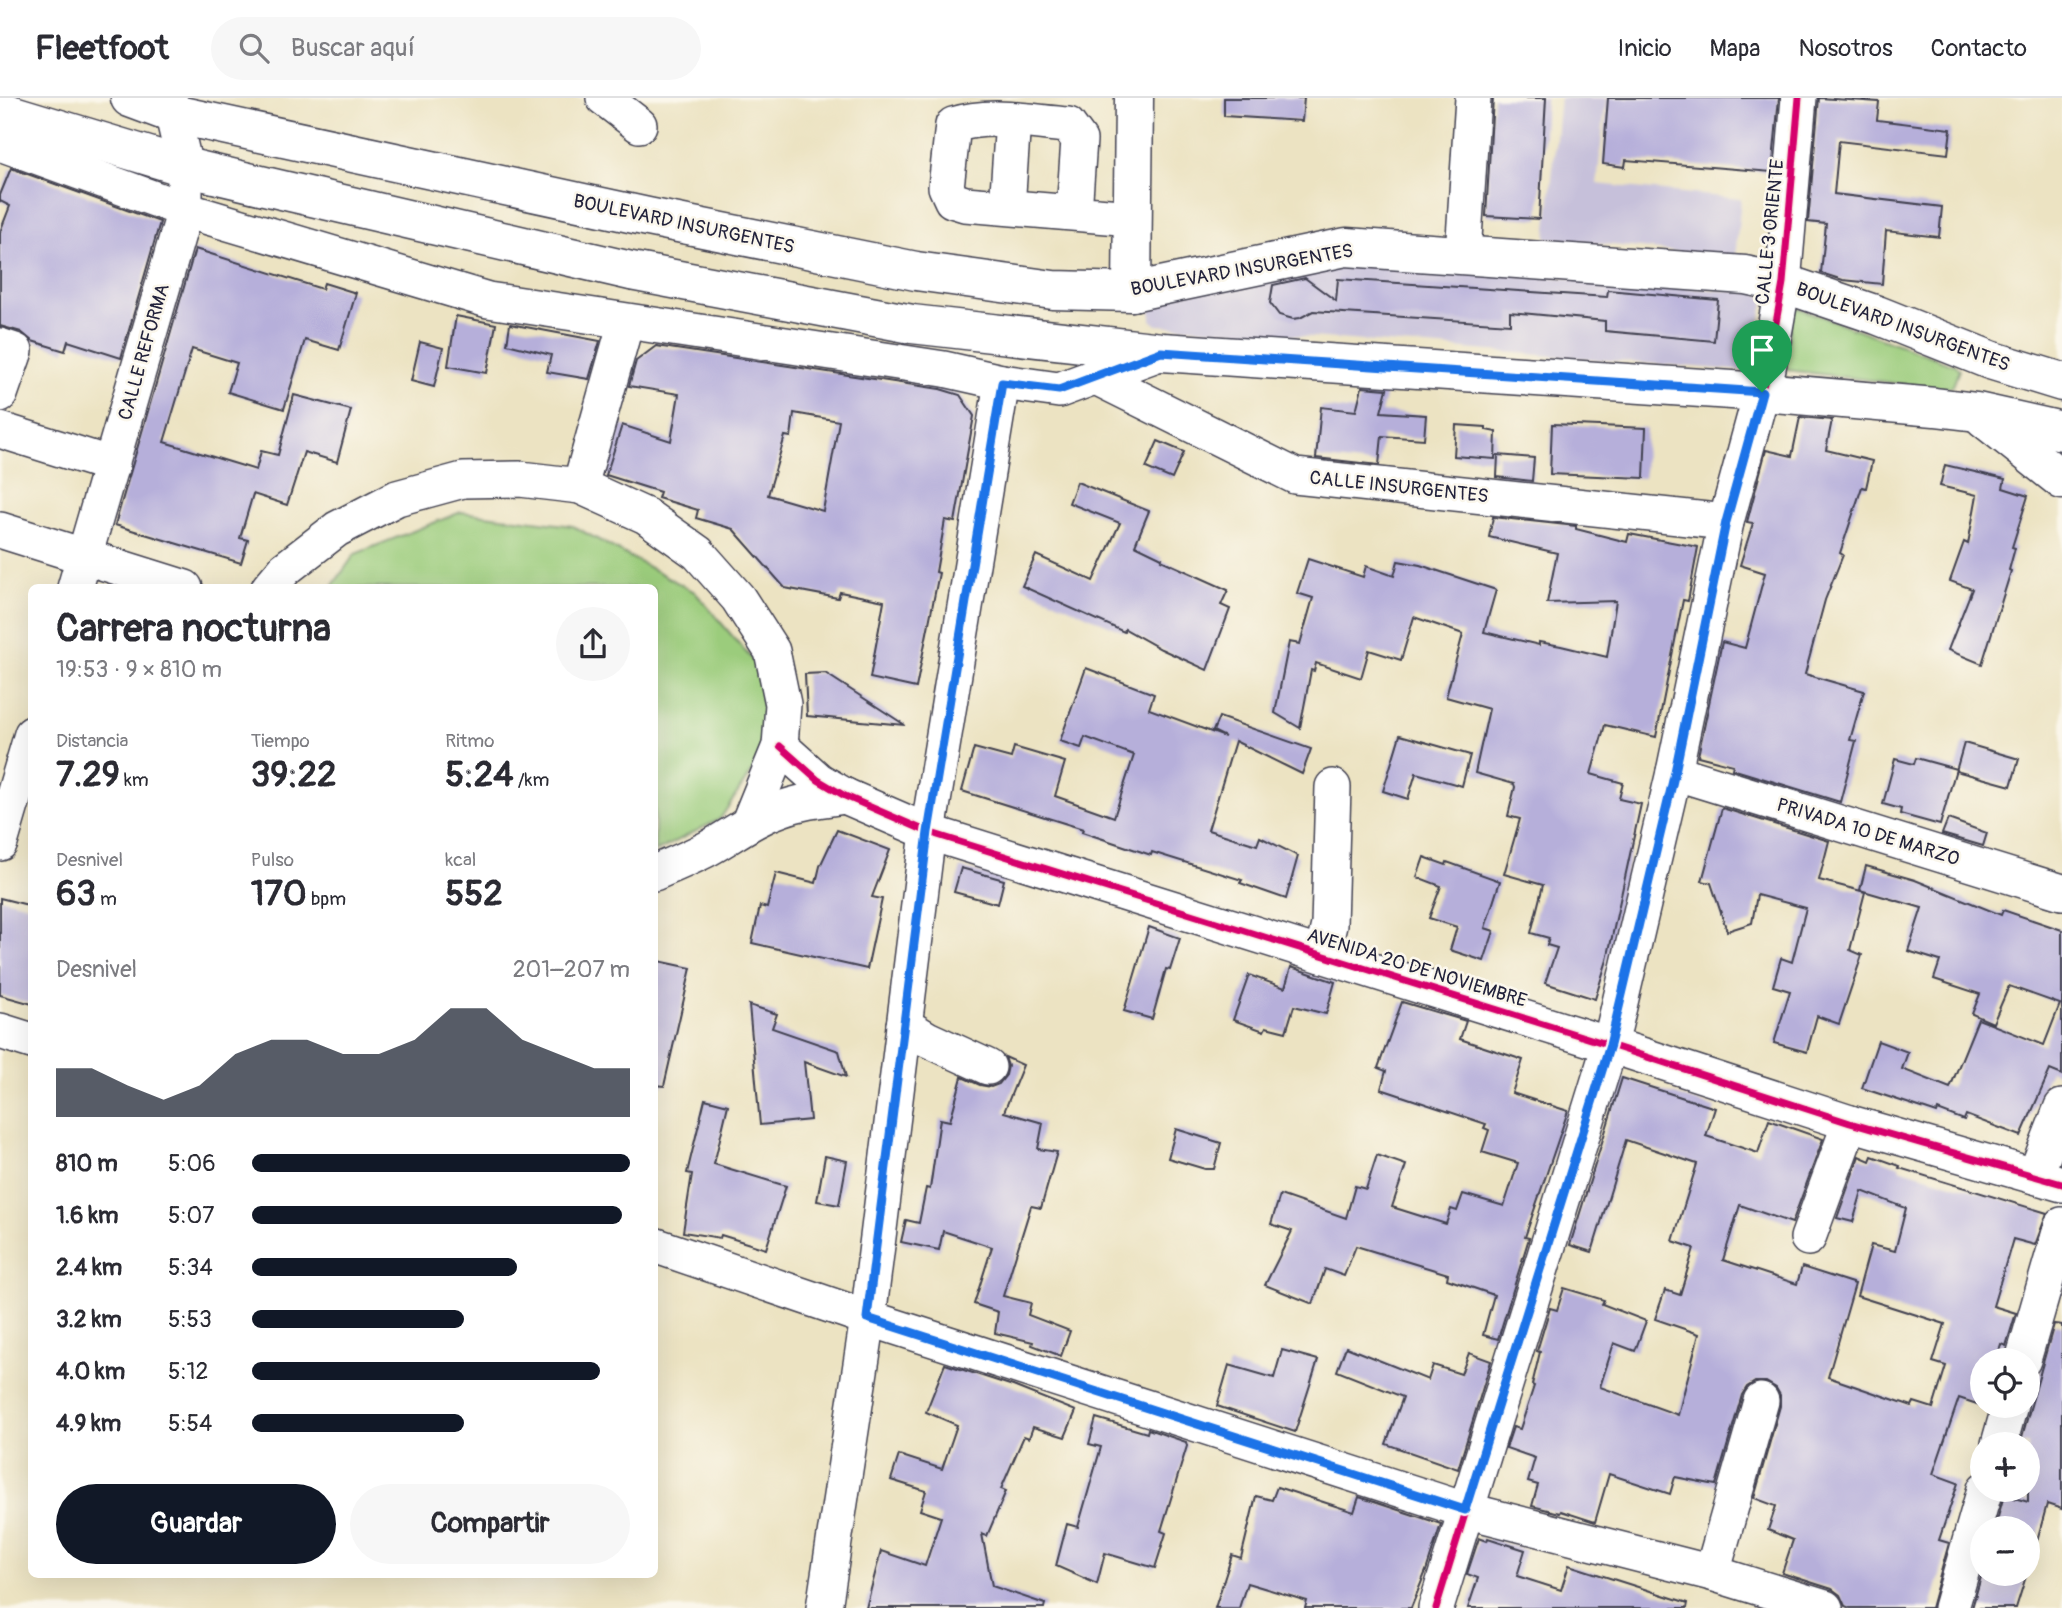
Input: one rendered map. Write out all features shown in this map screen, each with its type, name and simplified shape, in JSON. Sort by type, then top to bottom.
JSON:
[{"type":"main road","name":"BOULEVARD INSURGENTES","points":[[130,98],[648,217],[916,271],[1053,289],[1132,292],[1346,247],[1745,275],[1783,283],[1877,315],[1990,360],[2062,382]]},
{"type":"main road","points":[[1132,292],[1134,98]]},
{"type":"main road","points":[[0,111],[185,167],[671,279],[912,324],[1161,352],[1765,380],[1977,412],[2062,431]]},
{"type":"main road","points":[[1977,412],[2062,480]]},
{"type":"street","points":[[604,98],[639,125]]},
{"type":"street","points":[[1463,254],[1473,98]]},
{"type":"street","name":"CALLE 3 ORIENTE","points":[[1436,1608],[1610,1045],[1675,772],[1726,522],[1765,380],[1783,283],[1800,98]]},
{"type":"street","name":"CALLE REFORMA","points":[[80,572],[185,210],[185,167],[171,106]]},
{"type":"street","points":[[1074,212],[1079,140],[1068,125],[972,119],[953,125],[946,187],[952,200],[965,204],[1132,218]]},
{"type":"street","points":[[1007,207],[1013,120]]},
{"type":"street","points":[[0,143],[185,210],[488,300],[944,369],[1002,383],[1059,390],[1161,352]]},
{"type":"street","points":[[580,486],[626,323]]},
{"type":"street","points":[[0,346],[15,351],[0,394]]},
{"type":"street","name":"CALLE INSURGENTES","points":[[1094,376],[1295,476],[1726,522]]},
{"type":"street","points":[[824,1608],[867,1318],[928,832],[1002,383]]},
{"type":"street","points":[[0,430],[112,465]]},
{"type":"street","points":[[272,584],[285,569],[337,529],[397,498],[463,480],[520,479],[580,486],[646,516],[698,553],[738,598],[772,651],[783,704],[779,746],[749,822]]},
{"type":"street","points":[[0,530],[80,572],[159,584]]},
{"type":"street","name":"AVENIDA 20 DE NOVIEMBRE","points":[[779,746],[818,780],[845,796],[928,832],[1610,1045],[1850,1123],[2048,1180]]},
{"type":"street","points":[[0,843],[28,748]]},
{"type":"street","name":"PRIVADA 10 DE MARZO","points":[[1675,772],[2062,892]]},
{"type":"street","points":[[1322,955],[1329,925],[1333,787]]},
{"type":"street","points":[[658,871],[706,849],[749,822],[804,801],[845,796]]},
{"type":"street","points":[[904,1025],[927,1039],[988,1067]]},
{"type":"street","points":[[0,1031],[28,1040]]},
{"type":"street","points":[[2048,1180],[2062,1107]]},
{"type":"street","points":[[1808,1238],[1850,1123]]},
{"type":"street","points":[[2026,1348],[2062,1225]]},
{"type":"street","points":[[658,1246],[867,1318],[1465,1510],[1712,1573],[1825,1608]]},
{"type":"street","points":[[1712,1573],[1762,1401]]},
{"type":"street","points":[[1951,1608],[1981,1502]]},
{"type":"shaded area","points":[[1560,98],[1606,98],[1597,184],[1741,199],[1735,258],[1546,238]]},
{"type":"shaded area","points":[[1348,261],[1756,293],[1762,296],[1764,303],[1751,369],[1745,371],[1157,325],[1151,320],[1151,300]]},
{"type":"green space","points":[[1798,308],[1955,365],[1959,370],[1953,386],[1943,389],[1787,370],[1785,364],[1793,311]]},
{"type":"green space","points":[[461,512],[573,526],[695,592],[757,665],[769,746],[720,819],[658,850],[658,584],[334,584],[355,554]]},
{"type":"building","points":[[1224,98],[1304,98],[1302,121],[1224,116]]},
{"type":"building","points":[[1493,98],[1546,98],[1539,219],[1486,216]]},
{"type":"building","points":[[1608,98],[1779,98],[1772,172],[1626,160],[1625,167],[1603,164]]},
{"type":"building","points":[[1819,98],[1879,102],[1877,120],[1951,129],[1948,154],[1839,141],[1834,194],[1942,207],[1939,237],[1886,231],[1882,284],[1843,280],[1821,273],[1826,224],[1808,222]]},
{"type":"building","points":[[11,168],[160,222],[121,358],[68,341],[65,351],[32,341],[21,332],[0,326],[0,232],[10,206],[0,201],[0,195]]},
{"type":"building","points":[[195,249],[322,289],[324,283],[356,293],[339,350],[305,340],[284,409],[228,392],[237,363],[192,349],[164,442],[256,470],[261,451],[278,455],[294,395],[351,410],[337,462],[304,452],[287,505],[253,494],[240,538],[248,540],[241,563],[115,525]]},
{"type":"building","points":[[1305,278],[1336,301],[1338,279],[1607,297],[1608,290],[1718,300],[1714,341],[1605,331],[1605,321],[1510,312],[1510,324],[1313,311],[1293,319],[1279,315],[1270,303],[1273,285]]},
{"type":"building","points":[[456,316],[496,324],[487,373],[448,366]]},
{"type":"building","points":[[510,324],[600,341],[589,379],[547,372],[551,355],[507,344]]},
{"type":"building","points":[[420,342],[443,348],[434,387],[411,381]]},
{"type":"building","points":[[656,346],[940,389],[960,395],[974,416],[955,522],[945,520],[936,572],[939,573],[916,688],[870,678],[884,601],[840,592],[838,598],[785,588],[733,529],[696,518],[698,510],[658,498],[660,492],[606,475],[622,425],[671,441],[679,394],[629,386],[636,361]],"holes":[[[794,413],[839,421],[823,511],[768,495],[785,436],[791,437]]]},
{"type":"building","points":[[1362,387],[1387,389],[1381,412],[1426,415],[1424,439],[1382,436],[1379,465],[1316,458],[1321,407],[1356,411]]},
{"type":"building","points":[[1800,417],[1832,420],[1826,450],[1872,461],[1866,488],[1862,487],[1840,553],[1843,555],[1825,600],[1805,674],[1864,691],[1850,740],[1856,741],[1840,802],[1732,769],[1733,765],[1698,756],[1722,642],[1745,648],[1765,573],[1740,565],[1753,523],[1747,522],[1766,450],[1792,456]]},
{"type":"building","points":[[1552,424],[1646,428],[1644,478],[1550,474]]},
{"type":"building","points":[[1456,425],[1486,427],[1486,430],[1496,432],[1495,459],[1454,456]]},
{"type":"building","points":[[1158,441],[1184,452],[1172,479],[1146,468]]},
{"type":"building","points":[[1498,455],[1534,458],[1532,481],[1497,477]]},
{"type":"building","points":[[1945,465],[2005,479],[2003,488],[2028,496],[2012,547],[2015,548],[2009,570],[2011,571],[1982,664],[1948,650],[1972,589],[1950,581],[1964,542],[1968,544],[1977,495],[1940,486]]},
{"type":"building","points":[[1077,482],[1149,511],[1135,545],[1162,558],[1161,560],[1228,590],[1221,605],[1230,609],[1207,670],[1125,629],[1124,632],[1022,586],[1036,555],[1093,581],[1120,523],[1069,503]]},
{"type":"building","points":[[1493,517],[1576,526],[1576,529],[1627,542],[1629,534],[1698,547],[1688,601],[1683,600],[1656,737],[1605,725],[1591,774],[1623,783],[1619,799],[1641,804],[1607,960],[1595,999],[1545,983],[1557,948],[1547,945],[1549,938],[1531,933],[1543,885],[1504,874],[1520,819],[1508,816],[1515,787],[1514,784],[1475,773],[1489,709],[1446,697],[1463,634],[1414,617],[1401,660],[1369,650],[1361,678],[1316,663],[1314,671],[1311,670],[1300,728],[1275,713],[1289,642],[1300,644],[1313,598],[1297,593],[1308,559],[1363,577],[1366,566],[1394,576],[1398,561],[1420,565],[1496,590],[1484,632],[1607,657],[1616,601],[1547,603],[1557,553],[1489,537]]},
{"type":"building","points":[[1086,668],[1154,694],[1149,709],[1225,737],[1213,731],[1219,717],[1311,749],[1302,774],[1235,741],[1208,830],[1257,845],[1260,837],[1298,856],[1286,899],[1240,883],[1242,880],[1152,852],[1151,855],[1082,832],[1083,829],[962,791],[974,748],[1011,758],[1014,747],[1065,762],[1055,796],[1114,817],[1134,755],[1085,737],[1081,748],[1060,741]]},
{"type":"building","points":[[825,673],[905,725],[807,716],[805,674]]},
{"type":"building","points":[[1400,735],[1470,755],[1462,786],[1416,773],[1408,799],[1383,791]]},
{"type":"building","points":[[1964,743],[2019,759],[2011,786],[1956,771]]},
{"type":"building","points":[[1916,758],[1956,769],[1940,825],[1900,814],[1901,809],[1883,804],[1895,759],[1914,764]]},
{"type":"building","points":[[1722,808],[1829,841],[1819,880],[1865,892],[1850,950],[1862,955],[1839,1024],[1817,1016],[1807,1052],[1774,1043],[1790,991],[1773,986],[1781,958],[1792,962],[1806,908],[1757,895],[1752,923],[1727,931],[1711,883],[1702,881]]},
{"type":"building","points":[[1948,819],[1987,833],[1983,846],[1942,834]]},
{"type":"building","points":[[837,830],[890,850],[872,897],[882,899],[867,969],[752,943],[760,906],[767,908],[776,873],[816,883],[820,866]]},
{"type":"building","points":[[1424,857],[1446,865],[1447,862],[1500,881],[1485,928],[1494,931],[1484,961],[1450,950],[1457,927],[1429,918],[1441,886],[1417,877]]},
{"type":"building","points":[[1866,866],[1915,880],[2001,915],[2003,910],[2062,930],[2062,1075],[2050,1070],[2021,1136],[1966,1115],[1964,1120],[1938,1110],[1937,1113],[1862,1088],[1878,1041],[1908,1052],[1902,1069],[1950,1088],[1978,1019],[2044,1045],[2060,1004],[2009,986],[1993,1023],[1972,1014],[1980,994],[1934,979],[1940,961],[1908,951],[1922,908],[1860,890]]},
{"type":"building","points":[[961,868],[1004,880],[998,904],[954,892]]},
{"type":"building","points":[[0,898],[28,905],[28,1003],[0,995]]},
{"type":"building","points":[[1149,927],[1180,938],[1170,970],[1166,969],[1152,1019],[1124,1011]]},
{"type":"building","points":[[658,961],[691,968],[664,1086],[658,1085]]},
{"type":"building","points":[[1291,967],[1335,982],[1326,1014],[1294,1006],[1286,1032],[1266,1027],[1264,1031],[1233,1020],[1249,975],[1285,988]]},
{"type":"building","points":[[1402,1002],[1466,1021],[1460,1039],[1523,1060],[1512,1093],[1568,1111],[1525,1237],[1529,1238],[1498,1339],[1483,1335],[1494,1295],[1447,1279],[1448,1274],[1356,1246],[1344,1276],[1325,1269],[1313,1304],[1265,1285],[1292,1231],[1271,1224],[1280,1195],[1346,1218],[1355,1186],[1366,1189],[1377,1155],[1406,1165],[1392,1207],[1446,1224],[1451,1209],[1457,1211],[1463,1194],[1504,1206],[1518,1163],[1482,1152],[1489,1130],[1484,1128],[1486,1124],[1381,1089],[1386,1071],[1378,1068]]},
{"type":"building","points":[[749,1005],[777,1014],[772,1028],[839,1051],[846,1077],[804,1062],[810,1120],[760,1125]]},
{"type":"building","points":[[1005,1057],[1023,1065],[1004,1112],[1043,1123],[1038,1149],[1057,1152],[1041,1208],[1031,1206],[1003,1296],[1031,1303],[1028,1315],[1070,1331],[1061,1356],[1032,1345],[1033,1342],[995,1333],[998,1312],[974,1304],[992,1247],[943,1231],[939,1250],[901,1242],[906,1220],[919,1223],[926,1188],[930,1189],[940,1119],[950,1121],[962,1077],[980,1085],[991,1087],[999,1084],[1006,1075],[1008,1066]]},
{"type":"building","points":[[1622,1078],[1715,1108],[1706,1136],[1758,1153],[1769,1120],[1823,1139],[1792,1223],[1740,1205],[1723,1260],[1797,1284],[1802,1267],[1855,1284],[1828,1377],[1912,1406],[1914,1402],[1933,1408],[1946,1366],[1933,1362],[1945,1324],[1857,1296],[1871,1245],[1895,1251],[1906,1208],[1862,1191],[1853,1222],[1837,1218],[1859,1156],[1870,1161],[1872,1156],[1900,1166],[1899,1168],[2047,1213],[2035,1245],[2013,1239],[1993,1306],[2016,1313],[2006,1346],[2001,1344],[2000,1348],[1970,1348],[1970,1402],[1959,1398],[1933,1474],[1958,1483],[1939,1540],[1949,1543],[1931,1608],[1850,1608],[1845,1606],[1840,1595],[1832,1589],[1782,1573],[1793,1540],[1768,1530],[1776,1506],[1754,1498],[1780,1406],[1780,1395],[1776,1388],[1766,1382],[1755,1382],[1747,1387],[1742,1395],[1716,1485],[1675,1477],[1670,1494],[1609,1474],[1595,1522],[1561,1511],[1560,1513],[1532,1506],[1538,1485],[1528,1482],[1535,1458],[1506,1448],[1513,1427],[1520,1429],[1534,1386],[1532,1385],[1540,1352],[1537,1351],[1550,1308],[1557,1310],[1564,1288],[1604,1300],[1602,1304],[1646,1321],[1635,1351],[1614,1343],[1600,1387],[1678,1415],[1699,1334],[1655,1319],[1665,1290],[1680,1295],[1694,1248],[1673,1241],[1697,1164],[1626,1140],[1592,1252],[1570,1245]]},
{"type":"building","points":[[705,1099],[728,1105],[714,1164],[786,1186],[766,1249],[721,1235],[720,1238],[683,1232],[692,1174],[687,1173]]},
{"type":"building","points":[[1176,1129],[1221,1143],[1214,1169],[1168,1158]]},
{"type":"building","points":[[825,1156],[847,1161],[839,1205],[817,1201]]},
{"type":"building","points":[[2054,1324],[2062,1325],[2062,1509],[2047,1504],[2040,1530],[2040,1516],[1998,1516],[2002,1502],[2040,1502],[2040,1432],[2023,1432],[2027,1418],[2040,1418],[2040,1373]]},
{"type":"building","points":[[1346,1347],[1428,1380],[1433,1365],[1461,1374],[1469,1353],[1491,1361],[1458,1469],[1386,1444],[1403,1397],[1337,1371]]},
{"type":"building","points":[[1282,1350],[1318,1360],[1295,1432],[1217,1406],[1229,1365],[1274,1378]]},
{"type":"building","points":[[945,1364],[1013,1386],[1076,1411],[1065,1437],[1033,1427],[1029,1438],[1024,1436],[1001,1489],[1006,1491],[987,1536],[982,1534],[992,1586],[1045,1604],[1044,1608],[866,1608],[881,1551],[925,1566],[941,1517],[920,1510],[926,1491],[891,1480],[899,1455],[942,1469],[957,1425],[926,1412]]},
{"type":"building","points":[[1096,1418],[1147,1433],[1148,1429],[1186,1442],[1187,1446],[1161,1531],[1166,1533],[1155,1568],[1105,1553],[1097,1584],[1056,1566],[1067,1524],[1078,1527],[1101,1447],[1089,1444]]},
{"type":"building","points":[[1277,1487],[1354,1512],[1359,1497],[1441,1524],[1411,1608],[1305,1608],[1307,1601],[1247,1583],[1239,1608],[1215,1608],[1232,1555],[1241,1558],[1256,1496],[1272,1500]]},
{"type":"building","points":[[1479,1538],[1487,1541],[1488,1538],[1525,1550],[1517,1576],[1561,1590],[1569,1565],[1688,1603],[1687,1608],[1468,1608],[1478,1578],[1467,1574]]},
{"type":"building","points":[[1978,1586],[2023,1586],[2016,1608],[1972,1608]]},
{"type":"cycle path","points":[[1436,1608],[1610,1045],[1674,772],[1726,522],[1768,368],[1783,283],[1799,98]]},
{"type":"cycle path","points":[[780,746],[818,780],[845,796],[928,832],[1610,1045],[1850,1123],[2062,1184]]},
{"type":"route","points":[[1161,352],[1762,392],[1726,522],[1675,772],[1610,1045],[1465,1510],[867,1318],[928,832],[1002,383],[1059,390],[1161,352]]}]
